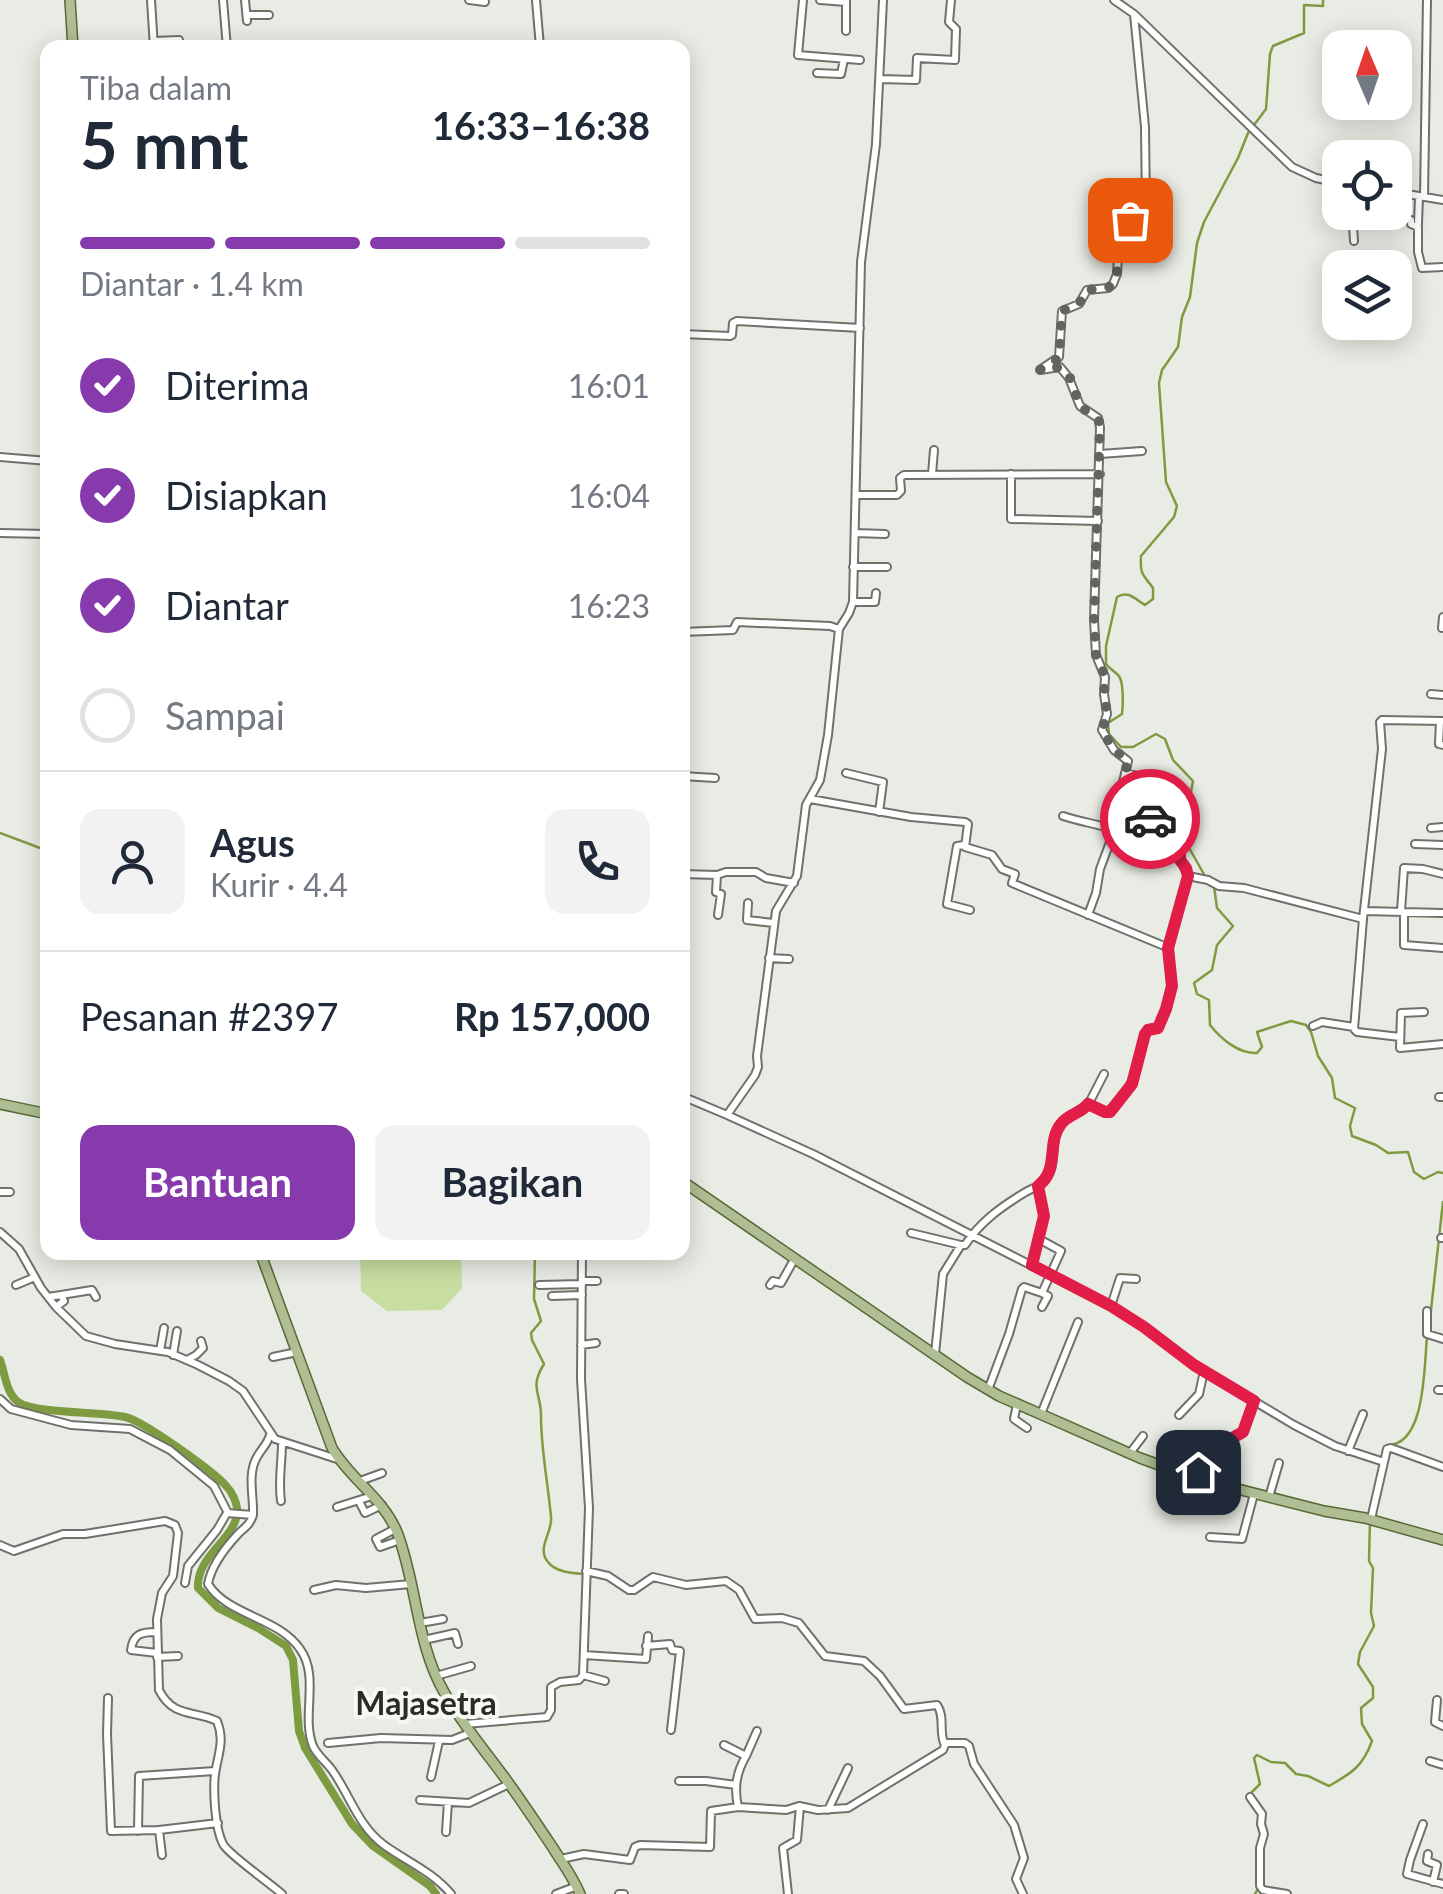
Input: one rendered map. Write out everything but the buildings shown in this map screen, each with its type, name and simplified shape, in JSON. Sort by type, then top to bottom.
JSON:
[{"type":"main road","points":[[70,0],[72,40]]},
{"type":"main road","points":[[0,1104],[40,1112]]},
{"type":"main road","points":[[690,1186],[988,1390],[1017,1404],[1195,1478],[1443,1540]]},
{"type":"main road","points":[[263,1260],[308,1388],[339,1460],[382,1506],[398,1535],[436,1676],[467,1729],[562,1859],[578,1890]]},
{"type":"street","points":[[151,0],[154,40]]},
{"type":"street","points":[[224,0],[226,40]]},
{"type":"street","points":[[245,0],[247,18],[270,15]]},
{"type":"street","points":[[469,0],[485,2]]},
{"type":"street","points":[[536,0],[539,40]]},
{"type":"street","points":[[803,0],[798,55],[860,60]]},
{"type":"street","points":[[820,0],[846,1],[846,31]]},
{"type":"street","points":[[728,1115],[758,1067],[774,923],[778,904],[794,883],[806,805],[820,780],[839,629],[853,602],[861,262],[876,144],[882,0]]},
{"type":"street","points":[[880,78],[916,80],[917,58],[955,60],[956,29],[949,22],[950,0]]},
{"type":"street","points":[[1114,0],[1134,14],[1292,166],[1322,179]]},
{"type":"street","points":[[1418,224],[1427,0]]},
{"type":"street","points":[[1088,915],[1116,830],[1128,761],[1114,750],[1102,730],[1107,714],[1105,676],[1096,655],[1094,620],[1100,422],[1080,406],[1070,378],[1060,367],[1040,370],[1059,358],[1062,311],[1079,304],[1087,290],[1113,284],[1130,221],[1146,208],[1145,127],[1134,14]]},
{"type":"street","points":[[816,73],[842,73],[844,58]]},
{"type":"street","points":[[1412,195],[1443,200]]},
{"type":"street","points":[[1412,224],[1418,227],[1422,268],[1443,267]]},
{"type":"street","points":[[1353,230],[1354,241]]},
{"type":"street","points":[[690,334],[730,336],[732,323],[738,321],[860,328]]},
{"type":"street","points":[[932,474],[934,450]]},
{"type":"street","points":[[1100,454],[1142,451]]},
{"type":"street","points":[[0,457],[40,460]]},
{"type":"street","points":[[1012,474],[1011,519],[1098,521]]},
{"type":"street","points":[[856,495],[898,495],[902,476],[1100,474]]},
{"type":"street","points":[[0,534],[40,534]]},
{"type":"street","points":[[856,534],[885,534]]},
{"type":"street","points":[[853,567],[887,566]]},
{"type":"street","points":[[853,602],[874,602],[876,593]]},
{"type":"street","points":[[1442,628],[1443,617]]},
{"type":"street","points":[[690,632],[733,630],[736,622],[839,629]]},
{"type":"street","points":[[1432,694],[1443,695]]},
{"type":"street","points":[[1400,1037],[1357,1032],[1354,1027],[1382,749],[1380,722],[1441,721],[1443,745]]},
{"type":"street","points":[[846,772],[883,782],[878,812]]},
{"type":"street","points":[[1126,772],[1156,782]]},
{"type":"street","points":[[690,776],[715,778]]},
{"type":"street","points":[[810,799],[878,812],[964,821],[968,824],[964,845]]},
{"type":"street","points":[[1088,1104],[1108,1112],[1129,1090],[1145,1034],[1158,1028],[1172,986],[1168,948],[1188,876],[1180,860],[1179,832],[1121,810]]},
{"type":"street","points":[[1063,816],[1116,830]]},
{"type":"street","points":[[1431,828],[1443,827]]},
{"type":"street","points":[[1415,844],[1443,845]]},
{"type":"street","points":[[970,910],[947,904],[957,846],[992,855],[1002,869],[1015,874],[1012,883],[1168,948]]},
{"type":"street","points":[[1443,874],[1404,868],[1402,912],[1404,945],[1443,948]]},
{"type":"street","points":[[690,874],[756,872],[794,883]]},
{"type":"street","points":[[717,875],[718,915]]},
{"type":"street","points":[[1188,876],[1219,886],[1364,915],[1443,913]]},
{"type":"street","points":[[748,904],[747,920],[774,923]]},
{"type":"street","points":[[769,958],[789,959]]},
{"type":"street","points":[[1424,1012],[1401,1013],[1400,1048],[1443,1044]]},
{"type":"street","points":[[1313,1026],[1322,1022],[1354,1027]]},
{"type":"street","points":[[912,1233],[965,1245],[996,1212],[1038,1186],[1051,1168],[1060,1125],[1081,1113],[1104,1074]]},
{"type":"street","points":[[690,1099],[813,1154],[1052,1274],[1111,1306],[1204,1371],[1294,1425],[1348,1451],[1384,1462]]},
{"type":"street","points":[[1032,1265],[1044,1216],[1038,1186]]},
{"type":"street","points":[[0,1192],[10,1192]]},
{"type":"street","points":[[0,1232],[19,1250],[56,1307],[84,1334],[95,1340],[173,1355],[229,1381],[242,1390],[271,1434],[282,1442],[339,1460]]},
{"type":"street","points":[[1039,1239],[1060,1250],[1042,1293]]},
{"type":"street","points":[[935,1354],[942,1274],[961,1245]]},
{"type":"street","points":[[770,1285],[773,1281],[780,1283],[795,1258]]},
{"type":"street","points":[[328,1742],[381,1738],[452,1740],[483,1721],[548,1717],[551,1687],[583,1676],[589,1508],[581,1346],[582,1260]]},
{"type":"street","points":[[16,1285],[34,1277]]},
{"type":"street","points":[[1111,1306],[1120,1278],[1136,1280]]},
{"type":"street","points":[[539,1285],[597,1282]]},
{"type":"street","points":[[988,1390],[1022,1288],[1048,1296],[1042,1306]]},
{"type":"street","points":[[48,1297],[92,1290],[96,1298]]},
{"type":"street","points":[[552,1296],[582,1294]]},
{"type":"street","points":[[56,1307],[64,1302],[61,1295]]},
{"type":"street","points":[[1427,1310],[1428,1334],[1443,1339]]},
{"type":"street","points":[[1040,1414],[1078,1322]]},
{"type":"street","points":[[160,1351],[164,1328]]},
{"type":"street","points":[[173,1355],[177,1331]]},
{"type":"street","points":[[186,1360],[204,1348],[202,1341]]},
{"type":"street","points":[[581,1346],[596,1344]]},
{"type":"street","points":[[273,1357],[297,1352]]},
{"type":"street","points":[[1179,1415],[1199,1394],[1204,1371]]},
{"type":"street","points":[[0,1399],[11,1410],[70,1425],[130,1428],[170,1450],[214,1486],[229,1513]]},
{"type":"street","points":[[1195,1478],[1200,1466],[1220,1445],[1243,1432],[1254,1401]]},
{"type":"street","points":[[1017,1404],[1014,1419],[1026,1428]]},
{"type":"street","points":[[1348,1451],[1363,1414]]},
{"type":"street","points":[[271,1434],[257,1456],[250,1523],[212,1567],[208,1584],[225,1602],[279,1631],[300,1648],[308,1665],[308,1726],[314,1748],[348,1794],[372,1836],[436,1879],[451,1894]]},
{"type":"street","points":[[1130,1453],[1143,1436]]},
{"type":"street","points":[[281,1500],[278,1482],[282,1473],[282,1442]]},
{"type":"street","points":[[1371,1519],[1387,1448],[1443,1467]]},
{"type":"street","points":[[1269,1498],[1280,1463]]},
{"type":"street","points":[[360,1481],[382,1474]]},
{"type":"street","points":[[1210,1537],[1242,1539],[1254,1494]]},
{"type":"street","points":[[336,1507],[373,1496]]},
{"type":"street","points":[[359,1501],[366,1513],[382,1506]]},
{"type":"street","points":[[229,1513],[252,1515]]},
{"type":"street","points":[[184,1583],[188,1566],[229,1513]]},
{"type":"street","points":[[0,1545],[14,1551],[63,1534],[169,1521],[177,1528],[174,1576],[159,1602],[158,1684],[164,1700],[178,1710],[217,1721],[222,1741],[214,1793],[225,1847],[282,1894]]},
{"type":"street","points":[[562,1859],[584,1854],[630,1860],[640,1845],[710,1848],[710,1812],[738,1807],[786,1810],[800,1806],[852,1806],[943,1750],[945,1745],[937,1705],[904,1708],[864,1661],[824,1656],[803,1626],[791,1620],[755,1619],[742,1593],[731,1583],[682,1585],[653,1577],[631,1590],[603,1574],[586,1574]]},
{"type":"street","points":[[314,1590],[336,1585],[366,1588],[411,1584]]},
{"type":"street","points":[[420,1623],[443,1618]]},
{"type":"street","points":[[156,1632],[138,1634],[132,1640],[131,1650],[178,1656]]},
{"type":"street","points":[[424,1640],[455,1633],[458,1644]]},
{"type":"street","points":[[584,1655],[646,1659],[648,1636]]},
{"type":"street","points":[[646,1646],[670,1644],[672,1650],[680,1652],[671,1730]]},
{"type":"street","points":[[436,1676],[471,1666]]},
{"type":"street","points":[[583,1676],[605,1681]]},
{"type":"street","points":[[108,1698],[110,1830],[159,1830],[218,1823]]},
{"type":"street","points":[[1437,1700],[1434,1720],[1443,1726]]},
{"type":"street","points":[[738,1807],[738,1770],[757,1731]]},
{"type":"street","points":[[431,1777],[439,1741]]},
{"type":"street","points":[[945,1745],[970,1746],[974,1764],[1010,1815],[1024,1854],[1016,1876],[1023,1894]]},
{"type":"street","points":[[724,1746],[746,1756]]},
{"type":"street","points":[[1430,1760],[1443,1765]]},
{"type":"street","points":[[828,1809],[848,1768]]},
{"type":"street","points":[[138,1831],[139,1776],[215,1771]]},
{"type":"street","points":[[679,1781],[736,1785]]},
{"type":"street","points":[[420,1800],[471,1802],[510,1784]]},
{"type":"street","points":[[1250,1797],[1262,1814],[1260,1886],[1287,1894]]},
{"type":"street","points":[[446,1832],[448,1802]]},
{"type":"street","points":[[788,1894],[783,1849],[797,1840],[800,1806]]},
{"type":"street","points":[[1423,1824],[1407,1872],[1443,1884]]},
{"type":"street","points":[[159,1830],[162,1855]]},
{"type":"street","points":[[1428,1854],[1427,1861],[1437,1864],[1433,1882]]},
{"type":"street","points":[[556,1894],[578,1890]]},
{"type":"green space","points":[[360,1260],[461,1260],[462,1288],[442,1310],[387,1311],[361,1291]]},
{"type":"waterway","points":[[1205,876],[1188,846],[1193,781],[1173,760],[1165,739],[1156,734],[1133,747],[1121,747],[1109,734],[1108,723],[1122,714],[1123,693],[1120,678],[1106,664],[1106,646],[1117,597],[1128,595],[1145,605],[1153,599],[1153,588],[1142,571],[1141,556],[1174,517],[1177,506],[1166,482],[1159,383],[1162,370],[1178,347],[1204,222],[1248,133],[1266,109],[1273,46],[1304,33],[1304,5],[1323,6],[1323,0]]},
{"type":"waterway","points":[[0,833],[40,848]]},
{"type":"waterway","points":[[1214,886],[1217,908],[1233,926],[1217,945],[1212,970],[1194,983],[1197,994],[1209,1000],[1210,1025],[1231,1045],[1257,1053],[1262,1047],[1257,1032],[1291,1021],[1306,1025],[1332,1078],[1335,1098],[1355,1108],[1350,1126],[1352,1136],[1388,1153],[1408,1152],[1414,1172],[1424,1179],[1443,1173]]},
{"type":"waterway","points":[[1430,1319],[1443,1202]]},
{"type":"waterway","points":[[535,1260],[534,1299],[541,1321],[531,1333],[544,1364],[536,1385],[551,1517],[544,1551],[555,1568],[584,1574]]},
{"type":"waterway","points":[[1387,1445],[1400,1442],[1416,1419],[1427,1337]]},
{"type":"waterway","points":[[0,1360],[8,1388],[18,1402],[38,1409],[134,1420],[194,1459],[229,1489],[236,1505],[236,1518],[204,1565],[198,1588],[218,1608],[286,1646],[293,1660],[299,1731],[305,1748],[352,1824],[373,1846],[436,1894]]},
{"type":"waterway","points":[[1250,1794],[1260,1784],[1254,1758],[1257,1755],[1285,1763],[1296,1774],[1329,1786],[1356,1768],[1369,1750],[1372,1741],[1362,1724],[1361,1708],[1373,1698],[1373,1687],[1358,1664],[1374,1626],[1370,1521]]},
{"type":"waterway","points":[[1255,1894],[1258,1889]]},
{"type":"way so far","points":[[1130,220],[1113,284],[1101,290],[1087,290],[1079,304],[1062,311],[1059,358],[1040,370],[1060,367],[1070,378],[1080,406],[1100,422],[1094,620],[1096,655],[1105,676],[1107,714],[1102,730],[1114,750],[1128,761],[1121,810],[1150,819]]},
{"type":"district","name":"Majasetra","points":[[426,1704]]},
{"type":"route","points":[[1150,819],[1179,832],[1180,860],[1188,876],[1168,948],[1172,986],[1166,1009],[1158,1028],[1145,1034],[1132,1084],[1110,1112],[1088,1104],[1060,1125],[1051,1168],[1038,1186],[1044,1216],[1032,1265],[1111,1306],[1194,1365],[1254,1401],[1243,1432],[1220,1445],[1198,1472]]}]
